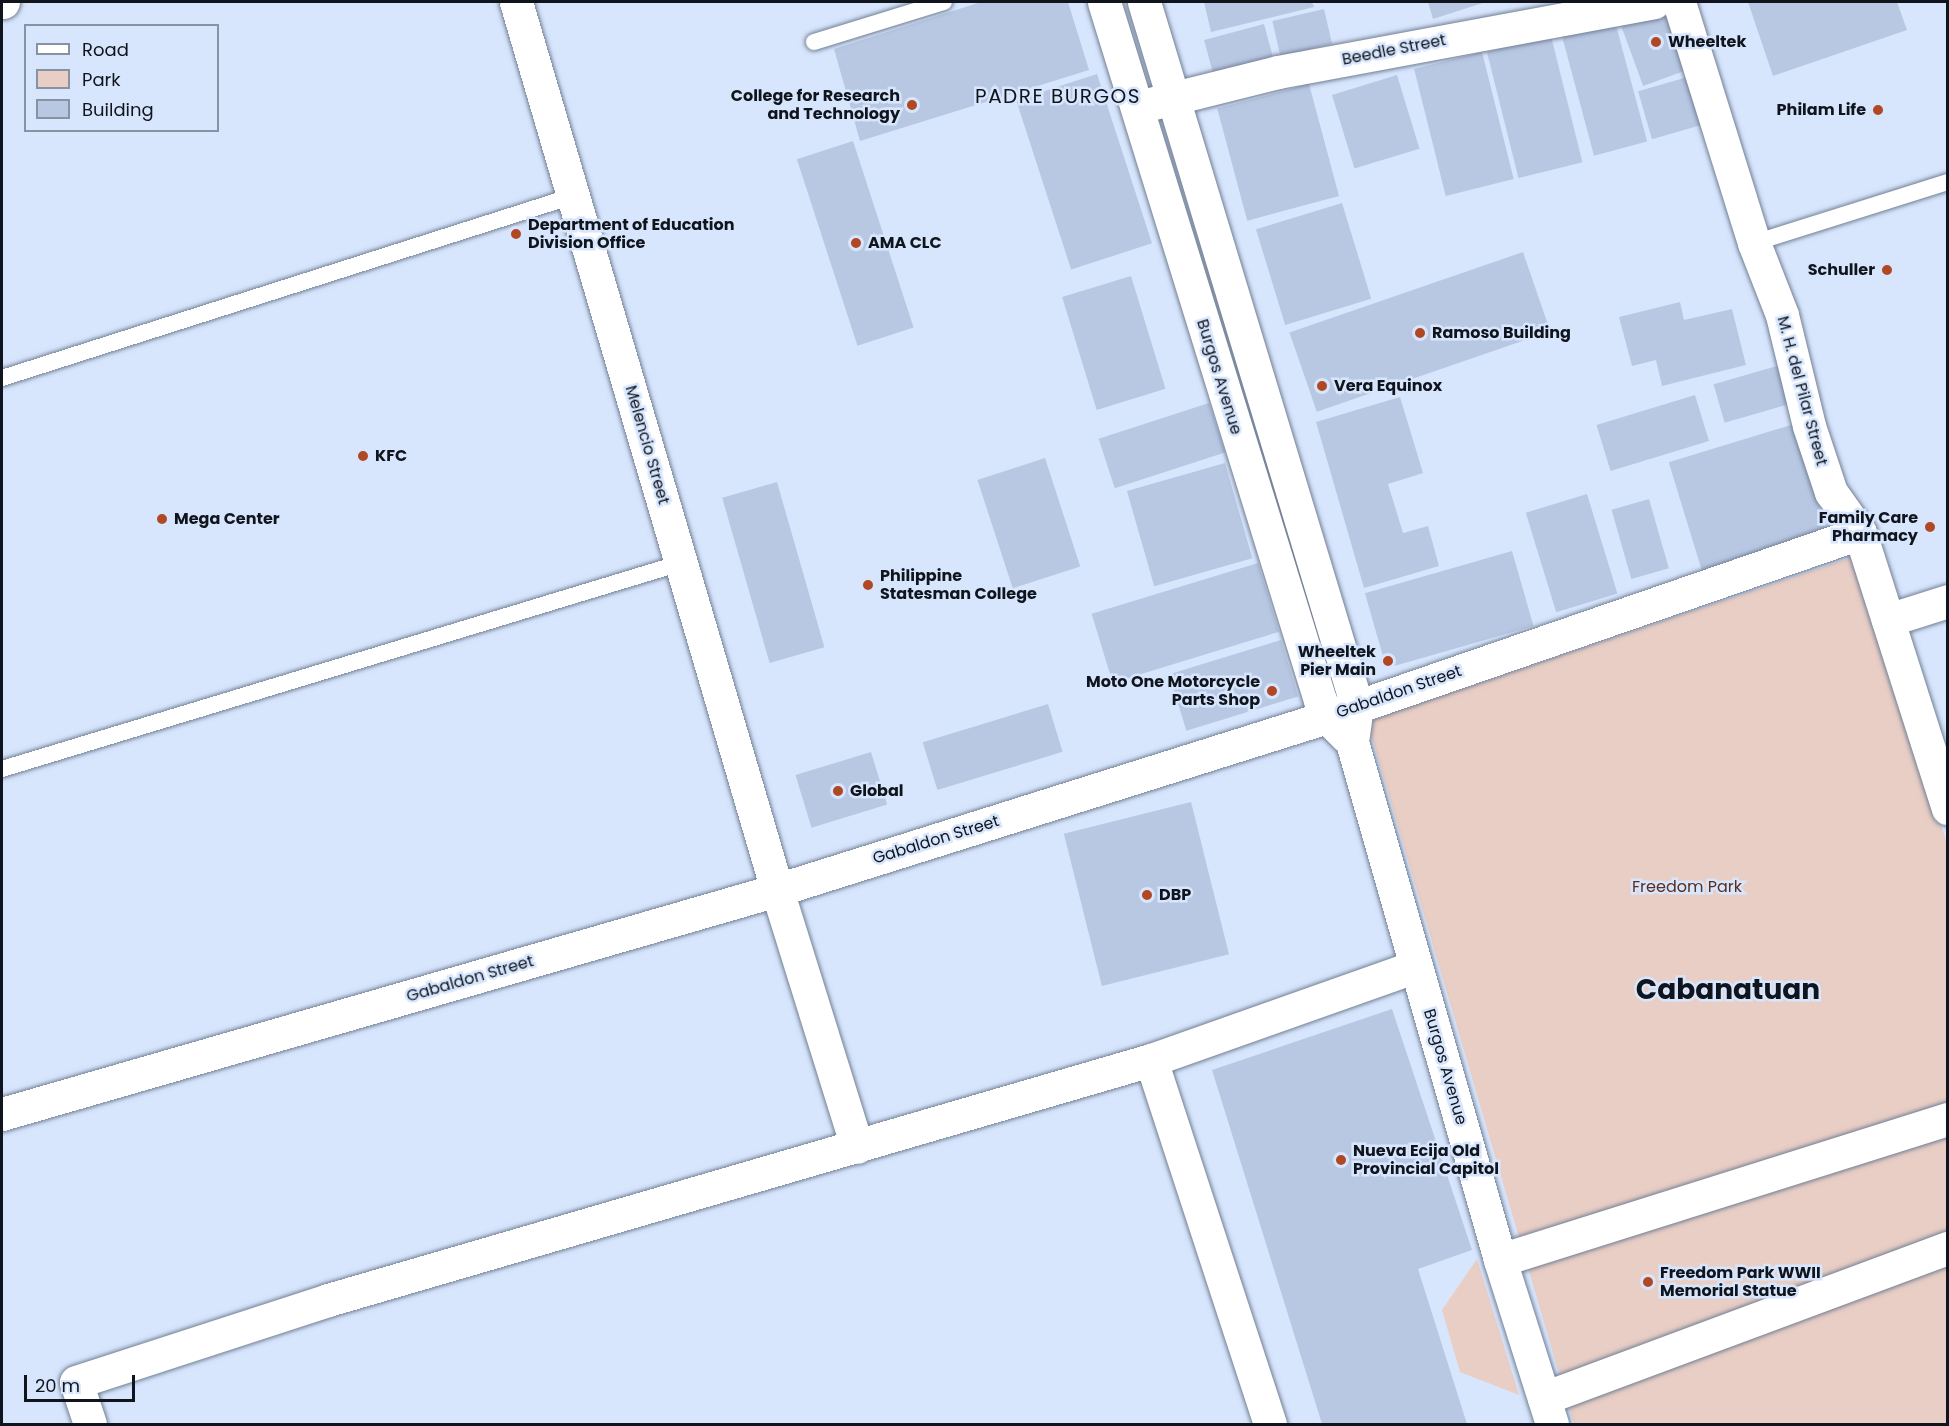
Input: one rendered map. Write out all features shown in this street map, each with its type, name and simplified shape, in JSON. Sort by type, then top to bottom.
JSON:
[{"type":"street","name":"Melencio Street","points":[[516,2],[777,890],[857,1147]]},
{"type":"street","name":"Burgos Avenue","points":[[1104,2],[1327,717],[1352,742]]},
{"type":"street","name":"Burgos Avenue","points":[[1144,2],[1357,706],[1352,742],[1500,1260],[1548,1411]]},
{"type":"street","name":"Beedle Street","points":[[1135,107],[1278,72],[1654,2]]},
{"type":"street","name":"M. H. del Pilar Street","points":[[1679,2],[1754,243],[1782,315],[1809,426],[1831,492],[1860,533],[1947,808]]},
{"type":"street","name":"Gabaldon Street","points":[[2,1114],[777,890],[1327,717],[1860,533]]},
{"type":"street","points":[[1888,620],[1947,601]]},
{"type":"street","points":[[90,1425],[76,1382],[328,1300],[1151,1060],[1416,966]]},
{"type":"street","points":[[1151,1060],[1270,1425]]},
{"type":"street","points":[[1500,1260],[1947,1119]]},
{"type":"street","points":[[1548,1411],[1947,1248]]},
{"type":"lane","points":[[814,42],[944,2]]},
{"type":"lane","points":[[1754,243],[1947,182]]},
{"type":"lane","points":[[2,378],[573,195]]},
{"type":"lane","points":[[2,768],[681,563]]},
{"type":"green space","name":"Freedom Park","points":[[1859,555],[1947,844],[1947,1424],[1574,1424],[1367,721]]},
{"type":"green space","points":[[1477,1259],[1519,1395],[1460,1372],[1442,1310]]},
{"type":"building","name":"College for Research and Technology","points":[[981,2],[1068,2],[1089,70],[860,141],[834,49]]},
{"type":"building","points":[[1204,2],[1312,2],[1314,7],[1211,32]]},
{"type":"building","points":[[1428,2],[1486,2],[1433,19]]},
{"type":"building","name":"Wheeltek","points":[[1669,2],[1693,68],[1643,86],[1619,20]]},
{"type":"building","points":[[1748,2],[1897,2],[1907,30],[1773,76]]},
{"type":"building","points":[[1324,9],[1332,44],[1280,56],[1272,21]]},
{"type":"building","points":[[1613,14],[1647,142],[1594,156],[1560,28]]},
{"type":"building","points":[[1264,24],[1274,61],[1214,77],[1204,40]]},
{"type":"building","points":[[1551,36],[1582,162],[1518,178],[1487,52]]},
{"type":"building","points":[[1482,52],[1514,179],[1446,196],[1414,69]]},
{"type":"building","points":[[1097,74],[1152,243],[1071,270],[1016,100]]},
{"type":"building","points":[[1397,75],[1420,149],[1354,169],[1332,95]]},
{"type":"building","points":[[1691,76],[1705,124],[1652,139],[1638,91]]},
{"type":"building","points":[[1309,84],[1339,196],[1247,221],[1217,109]]},
{"type":"building","name":"AMA CLC","points":[[853,141],[914,327],[857,346],[797,159]]},
{"type":"building","points":[[1342,203],[1371,299],[1285,325],[1256,229]]},
{"type":"building","name":"Ramoso Building","points":[[1523,252],[1550,331],[1317,412],[1289,332]]},
{"type":"building","points":[[1131,276],[1165,389],[1097,410],[1062,297]]},
{"type":"building","points":[[1680,302],[1684,320],[1732,309],[1746,365],[1662,386],[1656,360],[1632,366],[1619,317]]},
{"type":"building","points":[[1777,366],[1788,404],[1725,423],[1714,384]]},
{"type":"building","points":[[1695,395],[1709,441],[1611,471],[1597,425]]},
{"type":"building","points":[[1400,397],[1423,473],[1388,484],[1403,533],[1428,526],[1439,566],[1364,588],[1316,422]]},
{"type":"building","points":[[1209,403],[1225,452],[1115,488],[1099,439]]},
{"type":"building","points":[[1794,424],[1829,538],[1704,576],[1669,462]]},
{"type":"building","points":[[1045,458],[1080,566],[1013,588],[977,480]]},
{"type":"building","points":[[1225,463],[1252,558],[1154,586],[1127,491]]},
{"type":"building","points":[[777,482],[824,647],[770,663],[722,498]]},
{"type":"building","points":[[1587,494],[1617,593],[1556,612],[1526,513]]},
{"type":"building","points":[[1649,499],[1669,568],[1631,579],[1612,510]]},
{"type":"building","points":[[1512,551],[1533,626],[1386,668],[1365,593]]},
{"type":"building","points":[[1258,563],[1279,632],[1113,683],[1092,614]]},
{"type":"building","points":[[1281,640],[1298,696],[1186,731],[1169,674]]},
{"type":"building","points":[[1048,704],[1063,752],[937,790],[923,742]]},
{"type":"building","points":[[871,752],[887,805],[812,828],[795,775]]},
{"type":"building","name":"DBP","points":[[1191,802],[1229,954],[1102,986],[1064,834]]},
{"type":"building","name":"Nueva Ecija Old Provincial Capitol","points":[[1392,1009],[1472,1250],[1418,1269],[1467,1424],[1322,1424],[1212,1070]]},
{"type":"place","name":"Wheeltek","points":[[1656,42]]},
{"type":"place","name":"College for Research and Technology","points":[[912,105]]},
{"type":"place","name":"Philam Life","points":[[1878,110]]},
{"type":"place","name":"Department of Education Division Office","points":[[516,234]]},
{"type":"place","name":"AMA CLC","points":[[856,243]]},
{"type":"place","name":"Schuller","points":[[1887,270]]},
{"type":"place","name":"Ramoso Building","points":[[1420,333]]},
{"type":"place","name":"Vera Equinox","points":[[1322,386]]},
{"type":"place","name":"KFC","points":[[363,456]]},
{"type":"place","name":"Mega Center","points":[[162,519]]},
{"type":"place","name":"Family Care Pharmacy","points":[[1930,527]]},
{"type":"place","name":"Philippine Statesman College","points":[[868,585]]},
{"type":"place","name":"Wheeltek Pier Main","points":[[1388,661]]},
{"type":"place","name":"Moto One Motorcycle Parts Shop","points":[[1272,691]]},
{"type":"place","name":"Global","points":[[838,791]]},
{"type":"place","name":"DBP","points":[[1147,895]]},
{"type":"place","name":"Nueva Ecija Old Provincial Capitol","points":[[1341,1160]]},
{"type":"place","name":"Freedom Park WWII Memorial Statue","points":[[1648,1282]]},
{"type":"district","name":"PADRE BURGOS","points":[[1058,96]]},
{"type":"district","name":"Cabanatuan","points":[[1728,990]]}]
